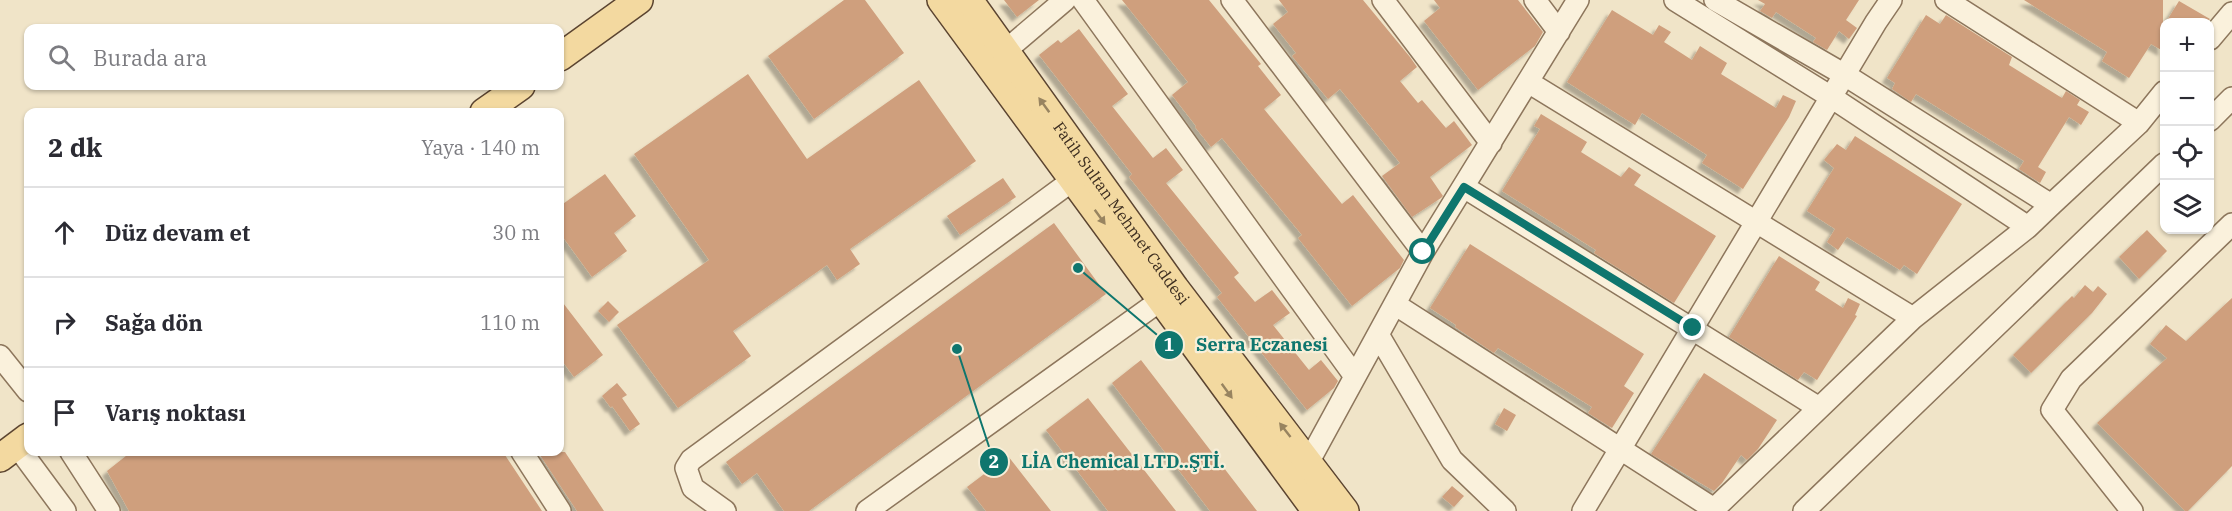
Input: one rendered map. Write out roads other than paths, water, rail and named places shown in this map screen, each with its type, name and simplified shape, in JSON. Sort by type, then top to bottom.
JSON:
[{"type":"main road","points":[[564,54],[639,0]]},
{"type":"main road","name":"Fatih Sultan Mehmet Caddesi","points":[[941,0],[997,58],[1168,294],[1299,468],[1345,511]]},
{"type":"main road","name":"Fatih Sultan Mehmet Caddesi","points":[[969,0],[997,58],[1073,180],[1168,294]]},
{"type":"main road","points":[[490,108],[515,90]]},
{"type":"main road","name":"Fatih Sultan Mehmet Caddesi","points":[[1299,468],[1316,511]]},
{"type":"street","points":[[997,58],[1065,0]]},
{"type":"street","points":[[1083,0],[1354,375]]},
{"type":"street","points":[[1232,0],[1423,252]]},
{"type":"street","points":[[1383,0],[1491,143]]},
{"type":"street","points":[[1535,0],[1559,32]]},
{"type":"street","points":[[1299,468],[1396,305],[1423,252],[1578,0]]},
{"type":"street","points":[[1675,0],[1831,97],[2028,227]]},
{"type":"street","points":[[1715,0],[1845,75],[2051,206]]},
{"type":"street","points":[[1583,511],[1891,0]]},
{"type":"street","points":[[1946,0],[2139,123]]},
{"type":"street","points":[[2220,0],[2232,6]]},
{"type":"street","points":[[2214,34],[2232,13]]},
{"type":"street","points":[[1528,82],[1913,318]]},
{"type":"street","points":[[1396,305],[1713,510],[1913,318],[2028,227],[2051,206],[2139,123],[2160,97]]},
{"type":"street","points":[[2214,116],[2232,99]]},
{"type":"street","points":[[1804,511],[2160,168]]},
{"type":"street","points":[[725,511],[693,488],[686,468],[691,460],[1073,180]]},
{"type":"street","points":[[1464,187],[1819,408]]},
{"type":"street","points":[[2132,511],[2052,410],[2071,379],[2232,224]]},
{"type":"street","points":[[867,511],[1168,294]]},
{"type":"street","points":[[1378,336],[1452,460],[1505,511]]},
{"type":"street","points":[[0,356],[24,387]]},
{"type":"street","points":[[15,447],[65,511]]},
{"type":"street","points":[[74,456],[109,511]]},
{"type":"street","points":[[525,456],[560,511]]},
{"type":"place","name":"Serra Eczanesi","points":[[1078,268]]},
{"type":"place","name":"LİA Chemical LTD..ŞTİ.","points":[[957,349]]}]
